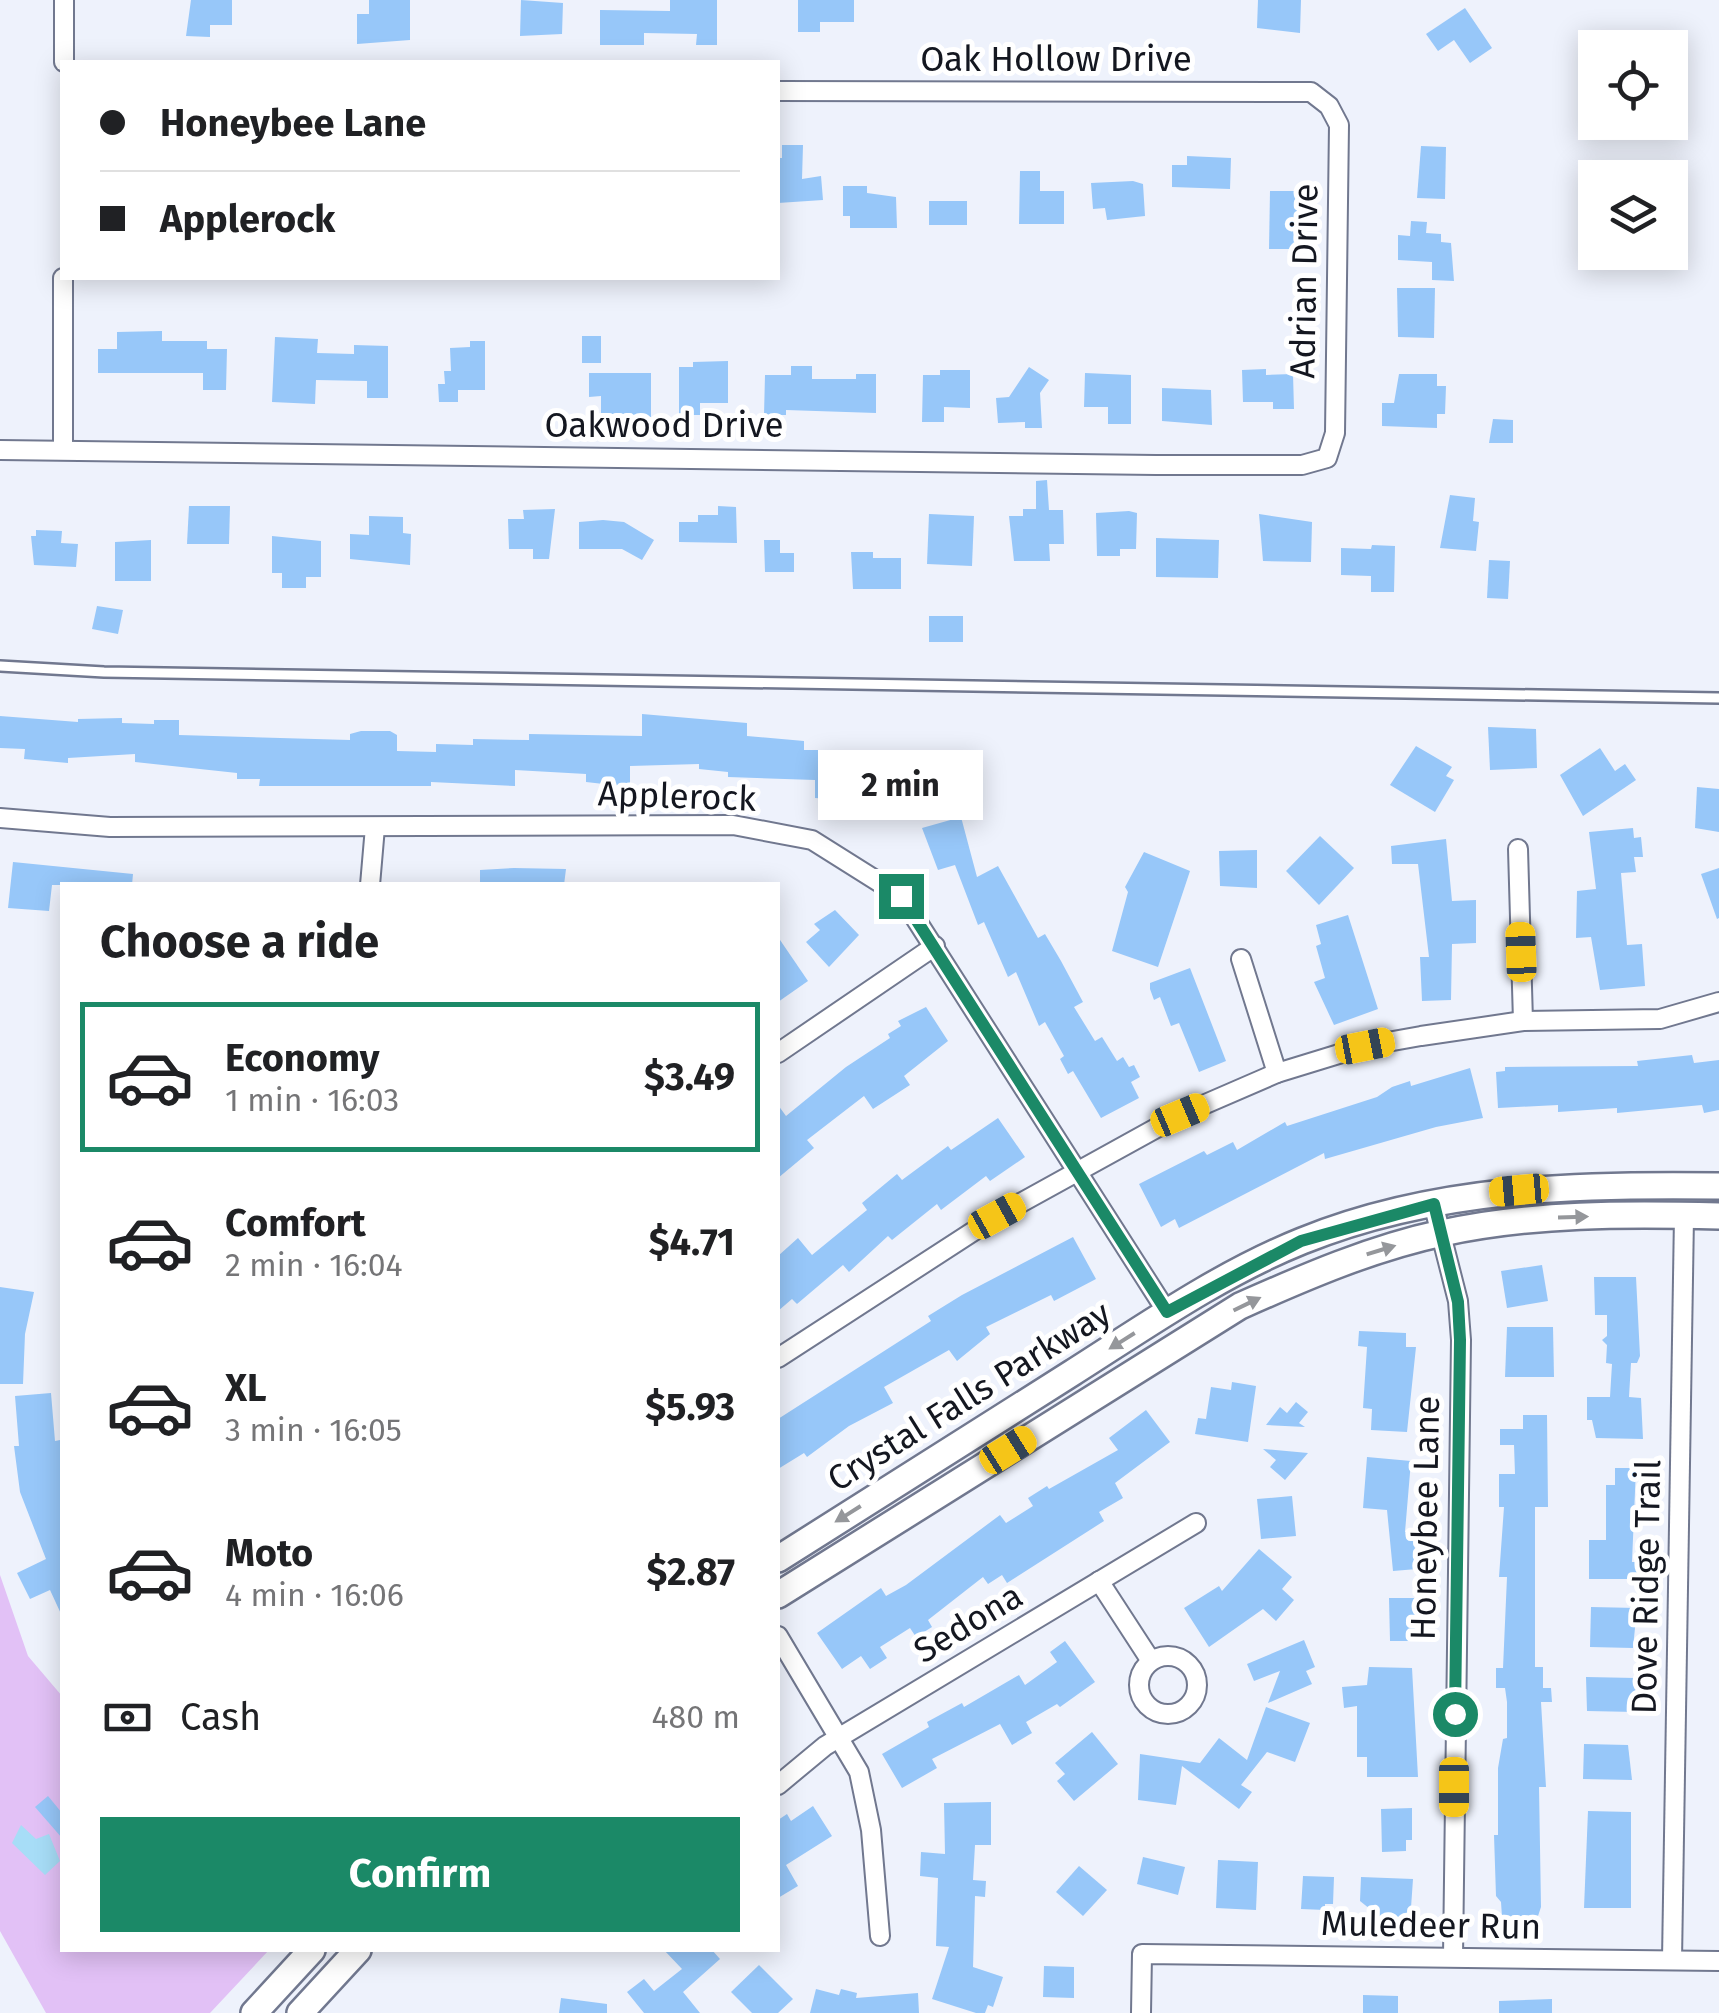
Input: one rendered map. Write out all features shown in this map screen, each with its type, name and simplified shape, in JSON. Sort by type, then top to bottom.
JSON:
[{"type":"main road","name":"Crystal Falls Parkway","points":[[780,1558],[1167,1312],[1301,1241],[1434,1204],[1561,1187],[1719,1186]]},
{"type":"main road","name":"Crystal Falls Parkway","points":[[780,1594],[1240,1306],[1321,1270],[1441,1233],[1570,1217],[1719,1216]]},
{"type":"main road","points":[[254,2013],[310,1952]]},
{"type":"main road","points":[[300,2013],[356,1952]]},
{"type":"street","points":[[64,0],[64,60]]},
{"type":"street","name":"Oak Hollow Drive","points":[[780,91],[1311,92],[1330,106]]},
{"type":"street","name":"Adrian Drive","points":[[1327,458],[1335,433],[1339,125],[1330,106]]},
{"type":"street","points":[[63,450],[64,280]]},
{"type":"street","name":"Oakwood Drive","points":[[0,450],[1156,466],[1302,465],[1327,458]]},
{"type":"street","name":"Applerock","points":[[0,818],[110,828],[732,825],[812,840],[901,896],[1167,1312]]},
{"type":"street","points":[[370,882],[374,827]]},
{"type":"street","points":[[1518,848],[1522,1022]]},
{"type":"street","points":[[780,1052],[935,946]]},
{"type":"street","points":[[1241,960],[1276,1073]]},
{"type":"street","points":[[780,1357],[997,1216],[1180,1115],[1276,1073],[1365,1046],[1522,1022],[1660,1019],[1719,1002]]},
{"type":"street","name":"Honeybee Lane","points":[[1434,1204],[1458,1302],[1460,1340],[1452,1957]]},
{"type":"street","name":"Dove Ridge Trail","points":[[1672,1960],[1684,1216]]},
{"type":"street","name":"Sedona","points":[[780,1784],[842,1738],[1196,1523]]},
{"type":"street","points":[[1099,1581],[1151,1660]]},
{"type":"street","points":[[780,1639],[859,1772],[867,1810],[880,1936]]},
{"type":"street","name":"Muledeer Run","points":[[1141,2013],[1142,1954],[1719,1961]]},
{"type":"lane","points":[[0,666],[124,672],[916,687],[1719,698]]},
{"type":"shaded area","points":[[0,1575],[28,1656],[60,1694],[60,1952],[267,1952],[210,2013],[46,2013],[0,1931]]},
{"type":"water","points":[[21,1825],[36,1839],[49,1834],[60,1861],[45,1875],[12,1843]]},
{"type":"building","points":[[191,0],[232,0],[232,25],[210,25],[210,37],[186,36]]},
{"type":"building","points":[[369,0],[410,0],[410,40],[357,44],[357,14],[369,14]]},
{"type":"building","points":[[521,0],[563,3],[562,34],[520,36]]},
{"type":"building","points":[[670,0],[717,0],[717,45],[696,45],[697,34],[644,33],[644,45],[600,45],[600,10],[670,11]]},
{"type":"building","points":[[798,0],[854,0],[854,22],[820,22],[820,32],[798,32]]},
{"type":"building","points":[[1258,0],[1301,0],[1300,33],[1257,28]]},
{"type":"building","points":[[1465,8],[1492,48],[1470,63],[1454,40],[1438,51],[1426,34]]},
{"type":"building","points":[[782,145],[803,145],[802,179],[821,176],[823,200],[780,203]]},
{"type":"building","points":[[1421,146],[1446,147],[1445,199],[1417,198]]},
{"type":"building","points":[[1187,156],[1231,158],[1230,189],[1172,187],[1172,165],[1187,165]]},
{"type":"building","points":[[1020,171],[1040,171],[1040,191],[1064,191],[1064,224],[1019,224]]},
{"type":"building","points":[[1091,183],[1143,184],[1145,216],[1107,220],[1105,208],[1093,209]]},
{"type":"building","points":[[843,186],[867,186],[867,193],[896,197],[897,228],[850,228],[850,216],[843,216]]},
{"type":"building","points":[[1270,191],[1298,191],[1297,249],[1269,249]]},
{"type":"building","points":[[929,201],[967,201],[967,225],[929,225]]},
{"type":"building","points":[[1411,221],[1427,222],[1426,233],[1441,234],[1441,242],[1451,243],[1454,281],[1432,280],[1432,262],[1398,260],[1398,235],[1410,236]]},
{"type":"building","points":[[1397,288],[1435,288],[1434,338],[1398,337]]},
{"type":"building","points":[[162,331],[162,341],[207,341],[207,349],[227,349],[226,390],[203,390],[203,373],[98,373],[98,349],[117,349],[117,332]]},
{"type":"building","points":[[582,336],[601,336],[601,363],[582,363]]},
{"type":"building","points":[[275,337],[318,339],[317,353],[354,354],[354,345],[388,346],[388,398],[367,398],[367,381],[316,380],[315,404],[272,402]]},
{"type":"building","points":[[470,341],[485,341],[485,390],[458,390],[458,402],[439,402],[438,384],[445,384],[444,371],[451,371],[450,348],[470,347]]},
{"type":"building","points":[[728,361],[728,403],[700,403],[700,415],[679,415],[679,367],[693,367],[693,362]]},
{"type":"building","points":[[791,366],[812,366],[812,379],[856,379],[856,374],[876,374],[876,413],[786,410],[786,415],[764,415],[765,375],[791,375]]},
{"type":"building","points":[[1029,367],[1049,380],[1040,393],[1042,428],[1025,428],[1025,422],[998,423],[996,398],[1009,397]]},
{"type":"building","points":[[1266,369],[1266,375],[1293,374],[1294,409],[1273,409],[1273,402],[1243,402],[1242,370]]},
{"type":"building","points":[[940,370],[970,370],[970,408],[944,407],[944,422],[922,422],[923,375],[940,375]]},
{"type":"building","points":[[589,373],[651,373],[651,417],[601,417],[601,396],[589,397]]},
{"type":"building","points":[[1085,373],[1131,375],[1131,424],[1108,424],[1108,407],[1084,407]]},
{"type":"building","points":[[1399,374],[1437,374],[1437,386],[1446,386],[1445,414],[1437,414],[1437,428],[1382,426],[1382,403],[1394,403]]},
{"type":"building","points":[[1162,388],[1211,390],[1212,425],[1162,421]]},
{"type":"building","points":[[1493,419],[1513,420],[1513,443],[1489,443]]},
{"type":"building","points":[[1047,480],[1049,510],[1063,510],[1064,544],[1049,544],[1050,561],[1014,561],[1009,516],[1023,516],[1023,509],[1036,509],[1036,481]]},
{"type":"building","points":[[1450,495],[1475,498],[1473,521],[1479,522],[1476,551],[1440,548]]},
{"type":"building","points":[[189,506],[230,506],[229,544],[187,544]]},
{"type":"building","points":[[718,506],[736,507],[737,543],[679,542],[679,522],[698,522],[698,515],[718,515]]},
{"type":"building","points":[[555,509],[549,559],[533,559],[533,549],[509,549],[508,519],[524,519],[523,510]]},
{"type":"building","points":[[1096,513],[1137,513],[1136,549],[1120,549],[1120,556],[1097,556]]},
{"type":"building","points":[[929,514],[974,516],[972,566],[927,564]]},
{"type":"building","points":[[1259,514],[1312,522],[1311,562],[1263,561]]},
{"type":"building","points":[[369,516],[403,517],[403,533],[411,534],[410,565],[350,559],[350,534],[369,535]]},
{"type":"building","points":[[579,522],[624,522],[654,540],[642,560],[622,549],[579,549]]},
{"type":"building","points":[[36,530],[62,531],[61,543],[78,544],[76,567],[34,565],[31,536],[36,536]]},
{"type":"building","points":[[272,536],[321,541],[321,577],[306,577],[306,588],[282,588],[282,573],[272,573]]},
{"type":"building","points":[[1156,538],[1219,540],[1218,578],[1156,577]]},
{"type":"building","points":[[151,540],[151,581],[115,581],[115,542]]},
{"type":"building","points":[[764,540],[780,540],[780,553],[794,553],[794,572],[765,572]]},
{"type":"building","points":[[1372,545],[1395,546],[1394,592],[1371,592],[1371,576],[1341,575],[1341,548],[1371,549]]},
{"type":"building","points":[[851,552],[873,552],[873,558],[901,558],[901,589],[853,589]]},
{"type":"building","points":[[1489,560],[1510,561],[1508,599],[1487,598]]},
{"type":"building","points":[[97,606],[123,610],[118,634],[92,629]]},
{"type":"building","points":[[929,616],[963,616],[963,642],[929,642]]},
{"type":"building","points":[[642,714],[747,723],[747,736],[804,741],[804,750],[862,750],[862,801],[815,798],[815,780],[728,777],[728,772],[699,769],[699,764],[630,766],[630,787],[586,782],[586,774],[515,770],[515,786],[431,782],[431,786],[259,786],[260,779],[237,779],[237,773],[135,762],[135,754],[68,758],[68,763],[24,759],[25,749],[0,748],[0,716],[78,722],[122,718],[122,723],[154,724],[154,720],[179,720],[179,735],[350,740],[350,734],[361,731],[390,731],[397,735],[397,751],[436,752],[436,744],[473,745],[473,739],[529,740],[529,734],[642,736]]},
{"type":"building","points":[[1488,727],[1536,729],[1537,768],[1490,770]]},
{"type":"building","points":[[1416,746],[1452,767],[1446,776],[1454,780],[1435,812],[1390,785]]},
{"type":"building","points":[[1600,748],[1615,771],[1625,764],[1636,780],[1583,816],[1560,775]]},
{"type":"building","points":[[1697,787],[1719,789],[1719,832],[1695,828]]},
{"type":"building","points":[[961,817],[977,877],[998,866],[1038,938],[1045,934],[1061,961],[1083,1002],[1074,1007],[1095,1041],[1102,1037],[1117,1061],[1123,1057],[1129,1067],[1134,1065],[1140,1077],[1131,1082],[1139,1098],[1101,1118],[1073,1071],[1068,1074],[1060,1059],[1064,1056],[1045,1022],[1039,1026],[1016,972],[1008,977],[984,922],[978,925],[955,865],[938,870],[922,828]]},
{"type":"building","points":[[1633,828],[1634,838],[1641,837],[1643,857],[1634,857],[1636,872],[1621,873],[1627,945],[1642,944],[1645,986],[1600,990],[1591,937],[1576,938],[1577,891],[1596,889],[1589,832]]},
{"type":"building","points":[[1320,836],[1354,868],[1319,905],[1286,871]]},
{"type":"building","points":[[1446,839],[1452,901],[1476,900],[1476,943],[1452,944],[1451,1000],[1422,1001],[1420,957],[1429,957],[1418,864],[1392,864],[1391,846]]},
{"type":"building","points":[[1257,850],[1257,888],[1220,886],[1219,851]]},
{"type":"building","points":[[1144,852],[1190,871],[1158,967],[1112,951],[1128,892],[1125,887]]},
{"type":"building","points":[[13,862],[133,874],[132,882],[52,885],[49,911],[8,908]]},
{"type":"building","points":[[1719,868],[1719,918],[1717,919],[1701,874]]},
{"type":"building","points":[[566,869],[564,882],[480,882],[480,870]]},
{"type":"building","points":[[835,910],[859,935],[829,967],[806,942],[820,930],[814,924]]},
{"type":"building","points":[[1348,915],[1378,1009],[1334,1025],[1314,982],[1325,978],[1316,946],[1321,944],[1316,925]]},
{"type":"building","points":[[780,940],[808,981],[780,1001]]},
{"type":"building","points":[[1190,968],[1226,1061],[1199,1072],[1179,1023],[1171,1026],[1160,997],[1154,1000],[1150,989],[1150,983]]},
{"type":"building","points":[[926,1007],[948,1041],[904,1076],[910,1085],[873,1109],[864,1096],[807,1140],[814,1148],[780,1176],[780,1108],[786,1116],[846,1067],[890,1038],[888,1034],[901,1026],[898,1021]]},
{"type":"building","points":[[1692,1055],[1694,1063],[1719,1060],[1719,1110],[1704,1113],[1702,1105],[1617,1113],[1617,1108],[1558,1112],[1558,1105],[1498,1108],[1496,1072],[1505,1071],[1505,1067],[1638,1066],[1637,1061]]},
{"type":"building","points":[[1470,1068],[1483,1118],[1436,1127],[1325,1159],[1324,1153],[1179,1228],[1175,1219],[1161,1227],[1139,1184],[1204,1151],[1207,1155],[1233,1142],[1237,1150],[1285,1122],[1287,1126],[1377,1097],[1410,1081],[1411,1086]]},
{"type":"building","points":[[998,1118],[1025,1157],[990,1181],[986,1176],[941,1210],[937,1204],[892,1240],[888,1236],[849,1272],[843,1265],[797,1304],[792,1299],[780,1309],[780,1254],[798,1238],[812,1255],[867,1210],[862,1203],[897,1174],[902,1180],[948,1146],[951,1150]]},
{"type":"building","points":[[1073,1237],[1096,1279],[1054,1301],[1051,1295],[986,1327],[990,1334],[957,1361],[949,1350],[884,1387],[893,1403],[849,1426],[807,1457],[804,1453],[780,1468],[780,1418],[931,1321],[928,1316]]},
{"type":"building","points":[[1542,1265],[1548,1301],[1507,1308],[1501,1271]]},
{"type":"building","points":[[1594,1277],[1636,1277],[1640,1356],[1637,1363],[1631,1363],[1629,1397],[1641,1398],[1643,1439],[1596,1438],[1592,1420],[1587,1420],[1587,1397],[1610,1397],[1612,1364],[1606,1363],[1607,1345],[1602,1340],[1607,1336],[1607,1315],[1595,1315]]},
{"type":"building","points":[[0,1287],[34,1292],[25,1334],[23,1384],[0,1384]]},
{"type":"building","points":[[1507,1327],[1553,1327],[1554,1377],[1505,1377]]},
{"type":"building","points":[[1359,1331],[1406,1333],[1406,1347],[1416,1347],[1407,1432],[1371,1430],[1372,1409],[1363,1408],[1367,1347],[1358,1346]]},
{"type":"building","points":[[1232,1382],[1256,1386],[1248,1442],[1195,1434],[1198,1418],[1206,1419],[1211,1387],[1231,1390]]},
{"type":"building","points":[[51,1393],[55,1441],[60,1440],[60,1612],[50,1590],[30,1599],[17,1573],[46,1559],[20,1492],[14,1446],[19,1446],[15,1396]]},
{"type":"building","points":[[1296,1402],[1308,1412],[1299,1423],[1305,1427],[1266,1425],[1280,1407],[1287,1413]]},
{"type":"building","points":[[1146,1410],[1170,1442],[1115,1483],[1123,1498],[1099,1512],[1104,1521],[1007,1583],[1002,1575],[988,1584],[983,1577],[928,1620],[932,1627],[916,1637],[910,1628],[880,1647],[887,1658],[870,1669],[861,1656],[842,1669],[817,1633],[881,1588],[886,1596],[906,1585],[1000,1515],[1006,1523],[1033,1506],[1028,1498],[1047,1486],[1049,1489],[1118,1450],[1109,1438]]},
{"type":"building","points":[[1523,1415],[1547,1415],[1548,1507],[1535,1507],[1535,1667],[1543,1667],[1543,1688],[1551,1688],[1552,1702],[1541,1702],[1546,1787],[1539,1787],[1541,1907],[1538,1916],[1502,1917],[1501,1902],[1496,1896],[1494,1835],[1498,1835],[1498,1768],[1503,1739],[1507,1738],[1505,1688],[1496,1688],[1496,1668],[1503,1668],[1507,1577],[1499,1577],[1504,1507],[1499,1507],[1499,1474],[1515,1474],[1514,1445],[1500,1445],[1500,1429],[1523,1429]]},
{"type":"building","points":[[1263,1449],[1308,1453],[1285,1480],[1270,1467],[1276,1460]]},
{"type":"building","points":[[1367,1457],[1411,1461],[1405,1532],[1413,1531],[1417,1569],[1393,1571],[1387,1510],[1363,1508]]},
{"type":"building","points":[[1615,1468],[1636,1468],[1632,1562],[1637,1562],[1637,1579],[1589,1579],[1589,1540],[1606,1540],[1606,1485],[1615,1485]]},
{"type":"building","points":[[1292,1496],[1296,1536],[1261,1539],[1257,1499]]},
{"type":"building","points":[[1259,1549],[1292,1577],[1282,1589],[1294,1600],[1276,1621],[1263,1609],[1209,1647],[1184,1608],[1219,1586],[1222,1591]]},
{"type":"building","points":[[1389,1598],[1416,1598],[1414,1641],[1390,1641]]},
{"type":"building","points":[[1591,1607],[1637,1608],[1633,1648],[1590,1647]]},
{"type":"building","points":[[1304,1640],[1315,1667],[1306,1671],[1312,1684],[1268,1703],[1280,1671],[1254,1681],[1247,1664]]},
{"type":"building","points":[[1065,1641],[1095,1682],[1060,1707],[1057,1704],[1026,1722],[1032,1733],[1012,1745],[1000,1724],[932,1759],[937,1768],[902,1788],[882,1754],[929,1727],[927,1722],[962,1703],[964,1707],[1019,1675],[1025,1685],[1057,1662],[1050,1652]]},
{"type":"building","points":[[1369,1667],[1412,1668],[1418,1777],[1367,1777],[1367,1757],[1357,1757],[1357,1706],[1344,1708],[1342,1687],[1367,1685]]},
{"type":"building","points":[[1586,1677],[1636,1678],[1636,1712],[1587,1711]]},
{"type":"building","points":[[1266,1707],[1310,1723],[1295,1762],[1267,1752],[1241,1785],[1252,1792],[1239,1809],[1182,1766],[1176,1805],[1138,1800],[1140,1754],[1200,1763],[1219,1738],[1247,1760]]},
{"type":"building","points":[[1092,1732],[1118,1764],[1074,1801],[1057,1781],[1065,1774],[1055,1763]]},
{"type":"building","points":[[1584,1744],[1628,1745],[1632,1780],[1583,1779]]},
{"type":"building","points":[[48,1796],[60,1811],[60,1836],[35,1807]]},
{"type":"building","points":[[991,1802],[991,1845],[975,1845],[973,1880],[986,1881],[985,1897],[975,1896],[973,1967],[1003,1977],[993,2007],[988,2005],[985,2013],[976,2013],[932,1999],[949,1947],[936,1946],[938,1878],[920,1876],[921,1852],[945,1854],[944,1803]]},
{"type":"building","points":[[813,1806],[832,1836],[786,1865],[798,1886],[780,1897],[780,1819],[787,1814],[791,1821]]},
{"type":"building","points":[[1412,1808],[1412,1840],[1406,1840],[1406,1851],[1382,1852],[1381,1809]]},
{"type":"building","points":[[1588,1811],[1631,1812],[1631,1908],[1584,1908]]},
{"type":"building","points":[[1143,1857],[1185,1867],[1178,1895],[1137,1884]]},
{"type":"building","points":[[1218,1860],[1258,1862],[1256,1910],[1216,1908]]},
{"type":"building","points":[[1079,1866],[1107,1890],[1083,1916],[1056,1892]]},
{"type":"building","points":[[1303,1876],[1334,1877],[1333,1904],[1325,1904],[1325,1910],[1301,1909]]},
{"type":"building","points":[[1361,1877],[1413,1879],[1410,1922],[1369,1921],[1370,1909],[1360,1901]]},
{"type":"building","points":[[666,1952],[714,1952],[720,1959],[683,1992],[700,2013],[644,2013],[627,1992],[644,1979],[654,1991],[682,1969]]},
{"type":"building","points":[[759,1965],[793,1999],[778,2013],[752,2013],[731,1992]]},
{"type":"building","points":[[1044,1966],[1074,1967],[1074,1998],[1043,1997]]},
{"type":"building","points":[[816,1989],[839,1995],[841,1989],[857,1993],[856,1998],[918,1993],[919,2013],[810,2013]]},
{"type":"building","points":[[1363,1995],[1398,1996],[1398,2013],[1363,2013]]},
{"type":"building","points":[[561,1998],[607,2004],[607,2013],[559,2013]]},
{"type":"building","points":[[1552,1999],[1552,2013],[1499,2013],[1499,2001]]},
{"type":"route","points":[[901,896],[1167,1312],[1301,1241],[1434,1204],[1458,1302],[1460,1340],[1455,1714]]}]
